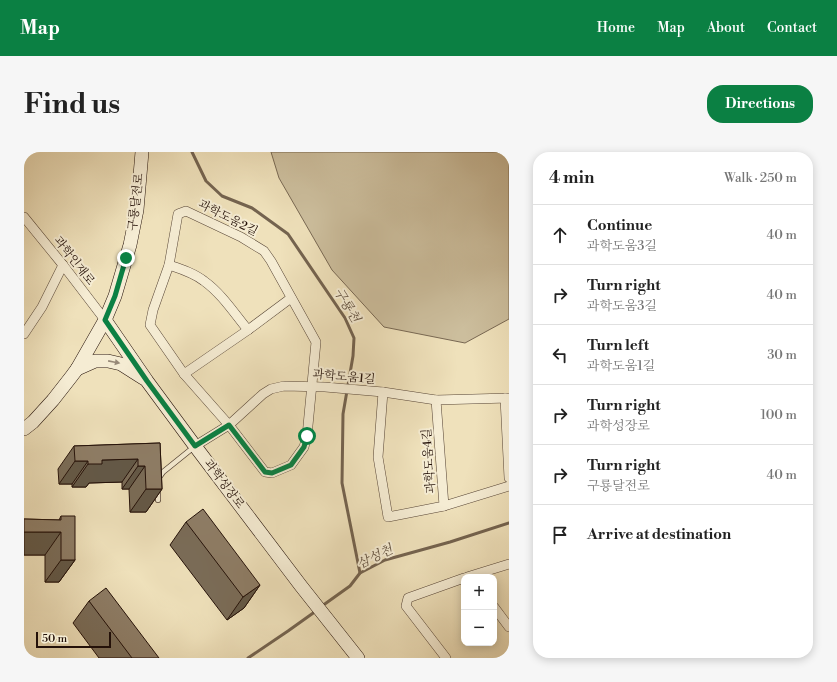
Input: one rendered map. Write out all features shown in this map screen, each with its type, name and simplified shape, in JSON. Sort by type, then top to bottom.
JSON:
[{"type":"street","name":"구룡달전로","points":[[105,320],[115,296],[130,245],[137,210],[142,152]]},
{"type":"street","name":"과학도움2길","points":[[186,211],[241,237],[264,251],[291,298],[316,342],[307,436],[304,447],[291,465],[272,473],[265,472],[229,425],[184,374],[150,325],[153,310],[169,264],[178,214],[186,211]]},
{"type":"street","name":"과학인재로","points":[[24,217],[105,320]]},
{"type":"street","points":[[169,264],[202,280],[213,288],[223,298],[248,330]]},
{"type":"street","points":[[25,329],[42,307],[63,265]]},
{"type":"street","points":[[184,374],[291,298]]},
{"type":"street","points":[[24,429],[53,400],[76,369],[105,320]]},
{"type":"street","name":"과학성장로","points":[[105,320],[147,381],[195,446],[301,586],[358,658]]},
{"type":"street","points":[[76,369],[95,361],[108,361],[121,364],[147,381]]},
{"type":"street","name":"과학도움1길","points":[[195,446],[229,425],[262,394],[271,389],[284,386],[312,386],[380,392],[436,400],[507,398]]},
{"type":"street","name":"과학도움4길","points":[[380,392],[378,458],[388,516],[444,506],[436,400]]},
{"type":"street","points":[[507,398],[509,478]]},
{"type":"street","points":[[444,506],[509,486]]},
{"type":"street","points":[[477,574],[509,564]]},
{"type":"street","points":[[446,658],[406,606],[408,598],[461,579]]},
{"type":"street","points":[[496,610],[509,627]]},
{"type":"lane","points":[[158,500],[158,479],[163,472],[195,446]]},
{"type":"shaded area","points":[[271,152],[509,152],[509,319],[465,343],[384,327],[332,270],[279,178]]},
{"type":"building","points":[[160,443],[162,489],[146,489],[145,466],[138,466],[138,459],[102,460],[102,464],[88,464],[88,461],[75,461],[74,446]]},
{"type":"building","points":[[203,509],[260,585],[243,597],[186,522]]},
{"type":"building","points":[[61,516],[75,516],[75,560],[61,560],[61,532],[24,532],[24,519],[61,520]]},
{"type":"building","points":[[106,588],[159,658],[132,658],[89,601]]},
{"type":"waterway","name":"구룡천","points":[[192,152],[206,181],[222,196],[252,208],[288,234],[345,318],[354,338],[353,356],[343,414],[342,483],[360,573]]},
{"type":"waterway","name":"삼성천","points":[[322,606],[350,586],[360,573],[385,560],[450,542],[509,523]]},
{"type":"waterway","name":"삼성천","points":[[248,658],[316,611]]},
{"type":"route","points":[[126,258],[115,296],[105,320],[147,381],[195,446],[229,425],[265,472],[272,473],[291,465],[304,447],[307,436]]}]
